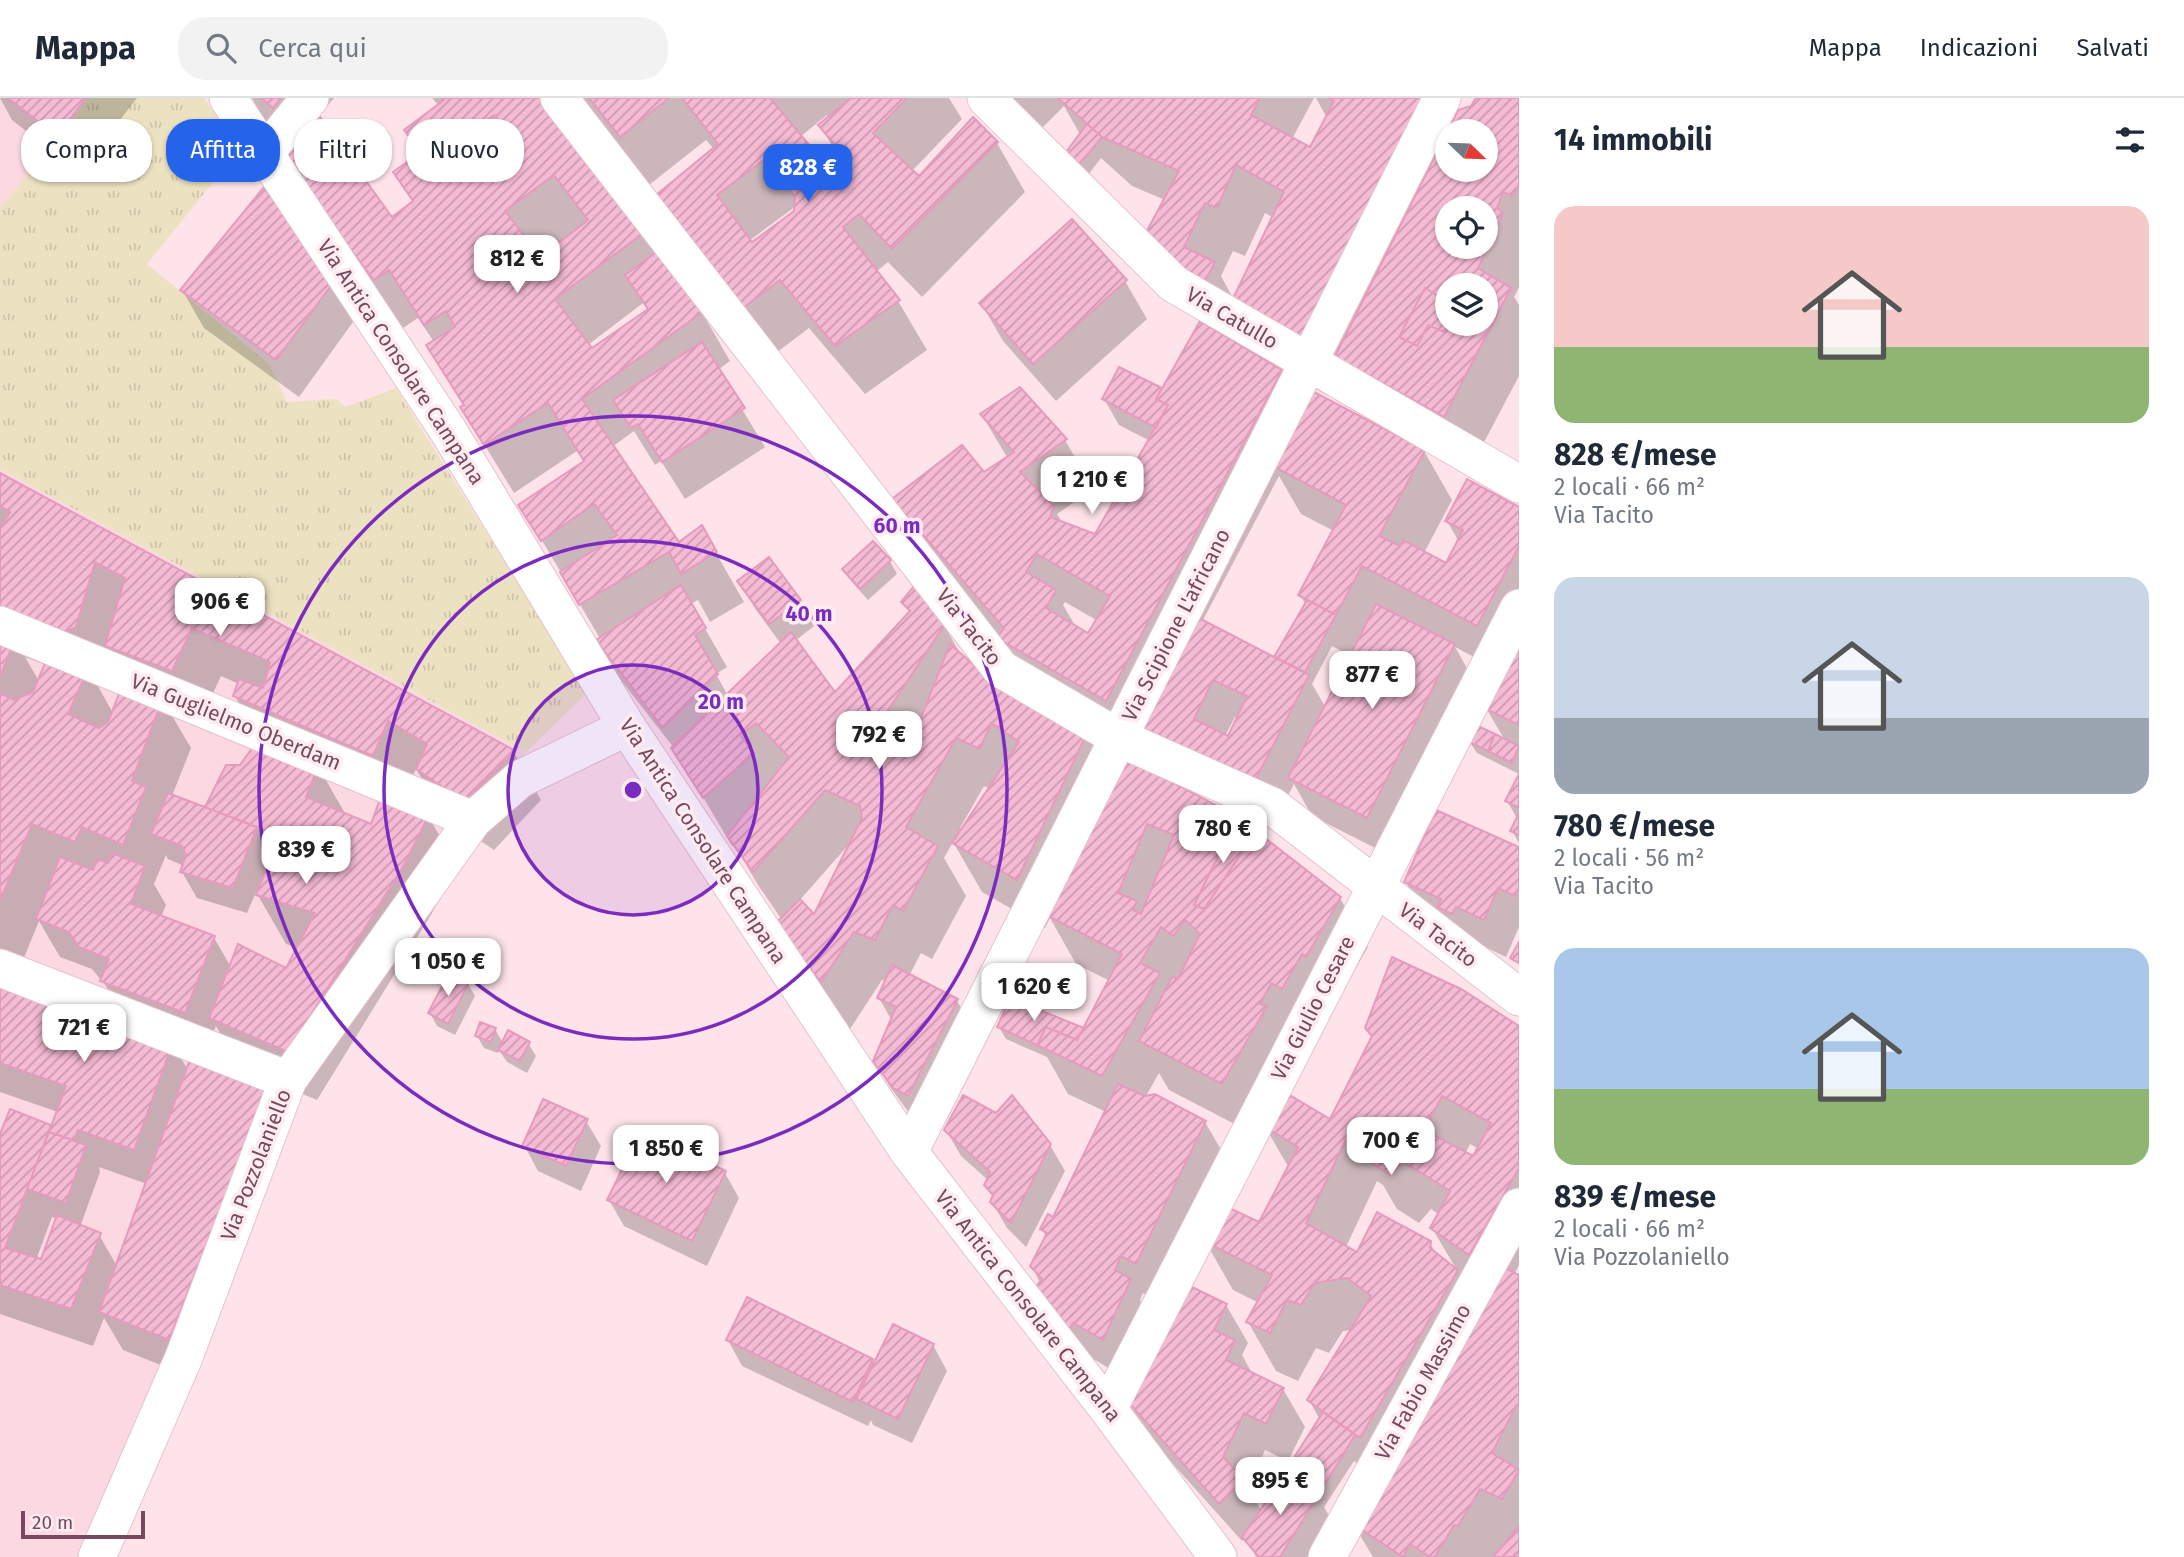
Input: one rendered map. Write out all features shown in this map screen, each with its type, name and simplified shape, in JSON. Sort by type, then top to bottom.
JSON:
[{"type":"street","name":"Via Antica Consolare Campana","points":[[228,98],[242,119]]},
{"type":"street","points":[[280,135],[310,98]]},
{"type":"street","name":"Via Tacito","points":[[559,98],[1001,669],[1119,738],[1272,806],[1519,997]]},
{"type":"street","name":"Via Catullo","points":[[986,98],[1174,284],[1519,484]]},
{"type":"street","name":"Via Scipione L'africano","points":[[909,1152],[1442,98]]},
{"type":"street","name":"Via Antica Consolare Campana","points":[[280,176],[449,432],[627,727],[909,1152],[1108,1409],[1218,1557]]},
{"type":"street","name":"Via Giulio Cesare","points":[[1108,1409],[1519,608]]},
{"type":"street","name":"Via Guglielmo Oberdam","points":[[0,625],[473,820]]},
{"type":"street","name":"Via Pozzolaniello","points":[[97,1557],[184,1357],[289,1080],[473,820],[520,779],[627,727]]},
{"type":"street","points":[[0,968],[289,1080]]},
{"type":"street","name":"Via Fabio Massimo","points":[[1327,1557],[1519,1207]]},
{"type":"shaded area","points":[[0,98],[89,98],[72,119],[21,119],[21,182],[0,208]]},
{"type":"shaded area","points":[[0,469],[526,752],[445,829],[287,1062],[81,1557],[0,1557]]},
{"type":"green space","points":[[89,98],[204,98],[219,119],[166,119],[166,182],[213,182],[147,264],[270,365],[287,402],[333,399],[345,407],[396,388],[587,693],[526,752],[0,469],[0,208],[21,182],[152,182],[152,119],[72,119]]},
{"type":"building","points":[[8,98],[86,98],[70,119],[35,119]]},
{"type":"building","points":[[261,98],[281,98],[273,108]]},
{"type":"building","points":[[442,98],[544,98],[646,231],[555,299],[592,348],[648,309],[625,275],[665,246],[704,311],[582,399],[679,542],[702,525],[717,552],[681,574],[669,552],[579,605],[560,572],[617,535],[594,504],[541,541],[518,505],[584,461],[548,403],[484,445],[460,407],[464,405],[426,345],[455,327],[446,311],[424,325],[389,270],[374,280],[298,182],[367,182],[392,217],[413,201],[393,172],[406,163],[406,182],[524,182],[524,119],[497,119],[494,115],[489,119],[419,119],[444,100]],"holes":[[[554,175],[588,220],[540,257],[505,211]]]},
{"type":"building","points":[[589,98],[669,98],[620,137]]},
{"type":"building","points":[[682,98],[770,98],[830,170],[845,157],[818,125],[851,98],[907,98],[873,133],[919,176],[973,117],[998,142],[892,249],[859,214],[843,227],[900,300],[835,346],[780,280],[743,308],[655,196],[718,144]],"holes":[[[765,159],[795,197],[794,211],[752,242],[717,195]]]},
{"type":"building","points":[[1058,98],[1260,98],[1251,115],[1310,147],[1334,101],[1329,98],[1424,98],[1299,348],[1229,307],[1284,192],[1236,165],[1217,208],[1205,203],[1184,247],[1215,262],[1204,283],[1142,240],[1179,171],[1102,137]]},
{"type":"building","points":[[1476,98],[1519,98],[1519,184],[1513,196],[1503,192],[1498,205],[1498,196],[1435,196],[1435,259],[1482,259],[1478,268],[1486,273],[1435,273],[1435,294],[1425,288],[1399,337],[1417,346],[1428,325],[1435,328],[1435,336],[1486,336],[1444,417],[1335,357],[1435,156],[1435,182],[1498,182],[1498,119],[1454,119],[1458,110],[1471,106]]},
{"type":"building","points":[[1087,124],[1102,137],[1077,167],[1063,156]]},
{"type":"building","points":[[294,141],[294,176],[280,158]]},
{"type":"building","points":[[264,187],[333,283],[276,360],[180,290]]},
{"type":"building","points":[[1498,209],[1503,213],[1498,224]]},
{"type":"building","points":[[1072,219],[1127,280],[1033,364],[979,303]]},
{"type":"building","points":[[1498,280],[1511,288],[1498,313]]},
{"type":"building","points":[[1425,288],[1435,294],[1435,328],[1428,325],[1417,346],[1399,337]]},
{"type":"building","points":[[1200,321],[1282,370],[1106,701],[997,638],[1004,628],[892,499],[962,445],[984,472],[1014,452],[980,414],[1020,387],[1067,439],[1020,472],[1054,506],[1050,517],[1095,534],[1168,405],[1156,399]],"holes":[[[1037,554],[1110,596],[1088,633],[1046,608],[1056,590],[1026,572]]]},
{"type":"building","points":[[702,342],[745,408],[662,462],[638,424],[631,428],[613,400]]},
{"type":"building","points":[[1119,367],[1162,388],[1156,399],[1168,405],[1156,428],[1102,399]]},
{"type":"building","points":[[1310,390],[1425,450],[1379,536],[1400,546],[1403,540],[1446,563],[1463,530],[1445,521],[1467,479],[1519,507],[1519,546],[1477,626],[1362,566],[1336,615],[1298,595],[1346,505],[1271,465]]},
{"type":"building","points":[[0,473],[514,750],[465,802],[416,769],[427,744],[388,721],[373,756],[233,696],[239,679],[263,688],[270,662],[192,628],[172,671],[105,646],[125,578],[95,562],[76,627],[61,635],[0,610],[0,529],[10,512],[0,506]]},
{"type":"building","points":[[873,541],[891,560],[860,589],[842,569]]},
{"type":"building","points":[[769,557],[801,600],[769,624],[737,581]]},
{"type":"building","points":[[681,585],[706,628],[695,635],[718,674],[663,728],[596,640]]},
{"type":"building","points":[[914,586],[945,624],[877,727],[913,738],[950,644],[983,673],[1090,727],[1017,880],[952,843],[1019,742],[991,723],[980,749],[956,738],[906,827],[938,846],[903,911],[893,905],[875,940],[854,932],[821,982],[775,924],[800,899],[814,914],[862,818],[860,806],[825,790],[753,872],[727,836],[789,757],[756,723],[740,735],[754,753],[703,798],[671,748],[791,632],[835,692],[910,611],[901,602]]},
{"type":"building","points":[[1307,600],[1336,615],[1305,672],[1274,657]]},
{"type":"building","points":[[1376,604],[1455,644],[1367,818],[1288,778]]},
{"type":"building","points":[[1519,613],[1519,725],[1484,708]]},
{"type":"building","points":[[1195,616],[1309,675],[1252,787],[1137,728]],"holes":[[[1213,680],[1247,696],[1228,736],[1194,719]]]},
{"type":"building","points":[[0,630],[16,636],[0,677]]},
{"type":"building","points":[[50,651],[89,667],[68,714],[99,728],[108,722],[124,681],[163,697],[132,781],[146,787],[123,845],[82,827],[75,842],[32,824],[0,901],[0,693],[14,700],[33,692]]},
{"type":"building","points":[[1476,725],[1495,734],[1488,751],[1467,741]]},
{"type":"building","points":[[1495,734],[1519,746],[1512,763],[1488,751]]},
{"type":"building","points":[[258,740],[319,764],[306,797],[371,824],[384,788],[429,815],[404,865],[288,1052],[209,1018],[238,944],[286,968],[315,913],[256,895],[279,836],[205,807],[226,765],[240,765]]},
{"type":"building","points":[[1123,756],[1238,817],[1194,905],[1204,909],[1256,831],[1341,897],[1306,957],[1302,954],[1282,989],[1271,983],[1260,1004],[1267,1006],[1222,1084],[1139,1041],[1172,977],[1178,979],[1200,934],[1185,920],[1173,936],[1161,927],[1140,963],[1160,973],[1102,1076],[1037,1045],[1046,1027],[1077,1040],[1122,954],[1046,915]],"holes":[[[1147,824],[1174,835],[1141,914],[1133,910],[1137,901],[1118,893]]]},
{"type":"building","points":[[1519,774],[1519,808],[1505,801]]},
{"type":"building","points":[[168,793],[257,827],[233,888],[180,872],[186,855],[182,846],[151,834]]},
{"type":"building","points":[[1436,810],[1519,847],[1519,887],[1515,896],[1498,888],[1484,920],[1456,907],[1452,914],[1437,907],[1441,899],[1404,882]]},
{"type":"building","points":[[1519,813],[1519,835],[1510,831]]},
{"type":"building","points":[[1233,826],[1251,839],[1204,909],[1194,905]]},
{"type":"building","points":[[112,853],[145,866],[131,904],[215,936],[185,1013],[100,981],[109,959],[79,947],[69,932],[36,919],[60,857],[93,870],[97,859],[108,863]]},
{"type":"building","points":[[1519,942],[1519,963],[1510,958]]},
{"type":"building","points":[[1392,957],[1461,989],[1519,1026],[1519,1168],[1469,1255],[1430,1228],[1450,1191],[1402,1161],[1391,1175],[1367,1160],[1371,1148],[1349,1133],[1306,1223],[1357,1252],[1377,1212],[1431,1241],[1430,1248],[1458,1270],[1360,1438],[1307,1400],[1371,1296],[1347,1278],[1315,1283],[1301,1305],[1287,1300],[1270,1333],[1246,1322],[1272,1275],[1203,1241],[1221,1204],[1259,1222],[1298,1147],[1262,1125],[1281,1090],[1330,1119],[1372,1036],[1365,1028]],"holes":[[[1442,1096],[1491,1123],[1473,1156],[1424,1130]]]},
{"type":"building","points":[[892,965],[958,999],[908,1096],[893,1088],[873,1061],[896,1007],[877,998]]},
{"type":"building","points":[[449,973],[469,982],[448,1024],[428,1013]]},
{"type":"building","points":[[0,981],[173,1042],[134,1150],[78,1130],[73,1140],[49,1132],[66,1086],[0,1063]]},
{"type":"building","points":[[1010,998],[1084,1028],[1077,1040],[1046,1027],[1037,1045],[997,1027]]},
{"type":"building","points":[[480,1022],[496,1028],[491,1042],[475,1036]]},
{"type":"building","points":[[508,1030],[530,1042],[520,1061],[498,1050]]},
{"type":"building","points":[[194,1048],[271,1079],[169,1340],[99,1312]]},
{"type":"building","points":[[1118,1084],[1145,1096],[1155,1094],[1206,1121],[1136,1264],[1121,1256],[1115,1270],[1131,1279],[1103,1340],[1073,1323],[1070,1330],[1036,1287],[1042,1279],[1030,1266],[1047,1233],[1040,1229],[1048,1214],[1053,1217]]},
{"type":"building","points":[[963,1095],[996,1113],[1012,1095],[1051,1144],[1011,1223],[990,1202],[993,1195],[984,1185],[990,1172],[944,1130]]},
{"type":"building","points":[[543,1099],[588,1119],[566,1166],[522,1146]]},
{"type":"building","points":[[10,1109],[51,1125],[5,1248],[41,1259],[57,1215],[101,1233],[71,1309],[0,1285],[0,1134]]},
{"type":"building","points":[[641,1130],[726,1171],[692,1241],[607,1200]]},
{"type":"building","points":[[49,1132],[86,1145],[66,1203],[27,1189]]},
{"type":"building","points":[[1501,1266],[1519,1275],[1519,1406],[1516,1406],[1492,1453],[1519,1470],[1502,1499],[1480,1489],[1435,1557],[1430,1557],[1410,1544],[1403,1557],[1350,1522]]},
{"type":"building","points":[[1190,1286],[1227,1304],[1214,1330],[1235,1340],[1226,1360],[1284,1388],[1266,1424],[1244,1413],[1223,1457],[1244,1479],[1219,1504],[1123,1396]]},
{"type":"building","points":[[747,1297],[873,1359],[853,1402],[726,1340]]},
{"type":"building","points":[[893,1324],[934,1344],[898,1419],[856,1399]]},
{"type":"building","points":[[1323,1412],[1355,1435],[1319,1494],[1285,1472]]},
{"type":"building","points":[[1286,1472],[1319,1494],[1280,1557],[1259,1557],[1242,1537]]},
{"type":"building","points":[[1519,1526],[1519,1557],[1493,1557]]}]
